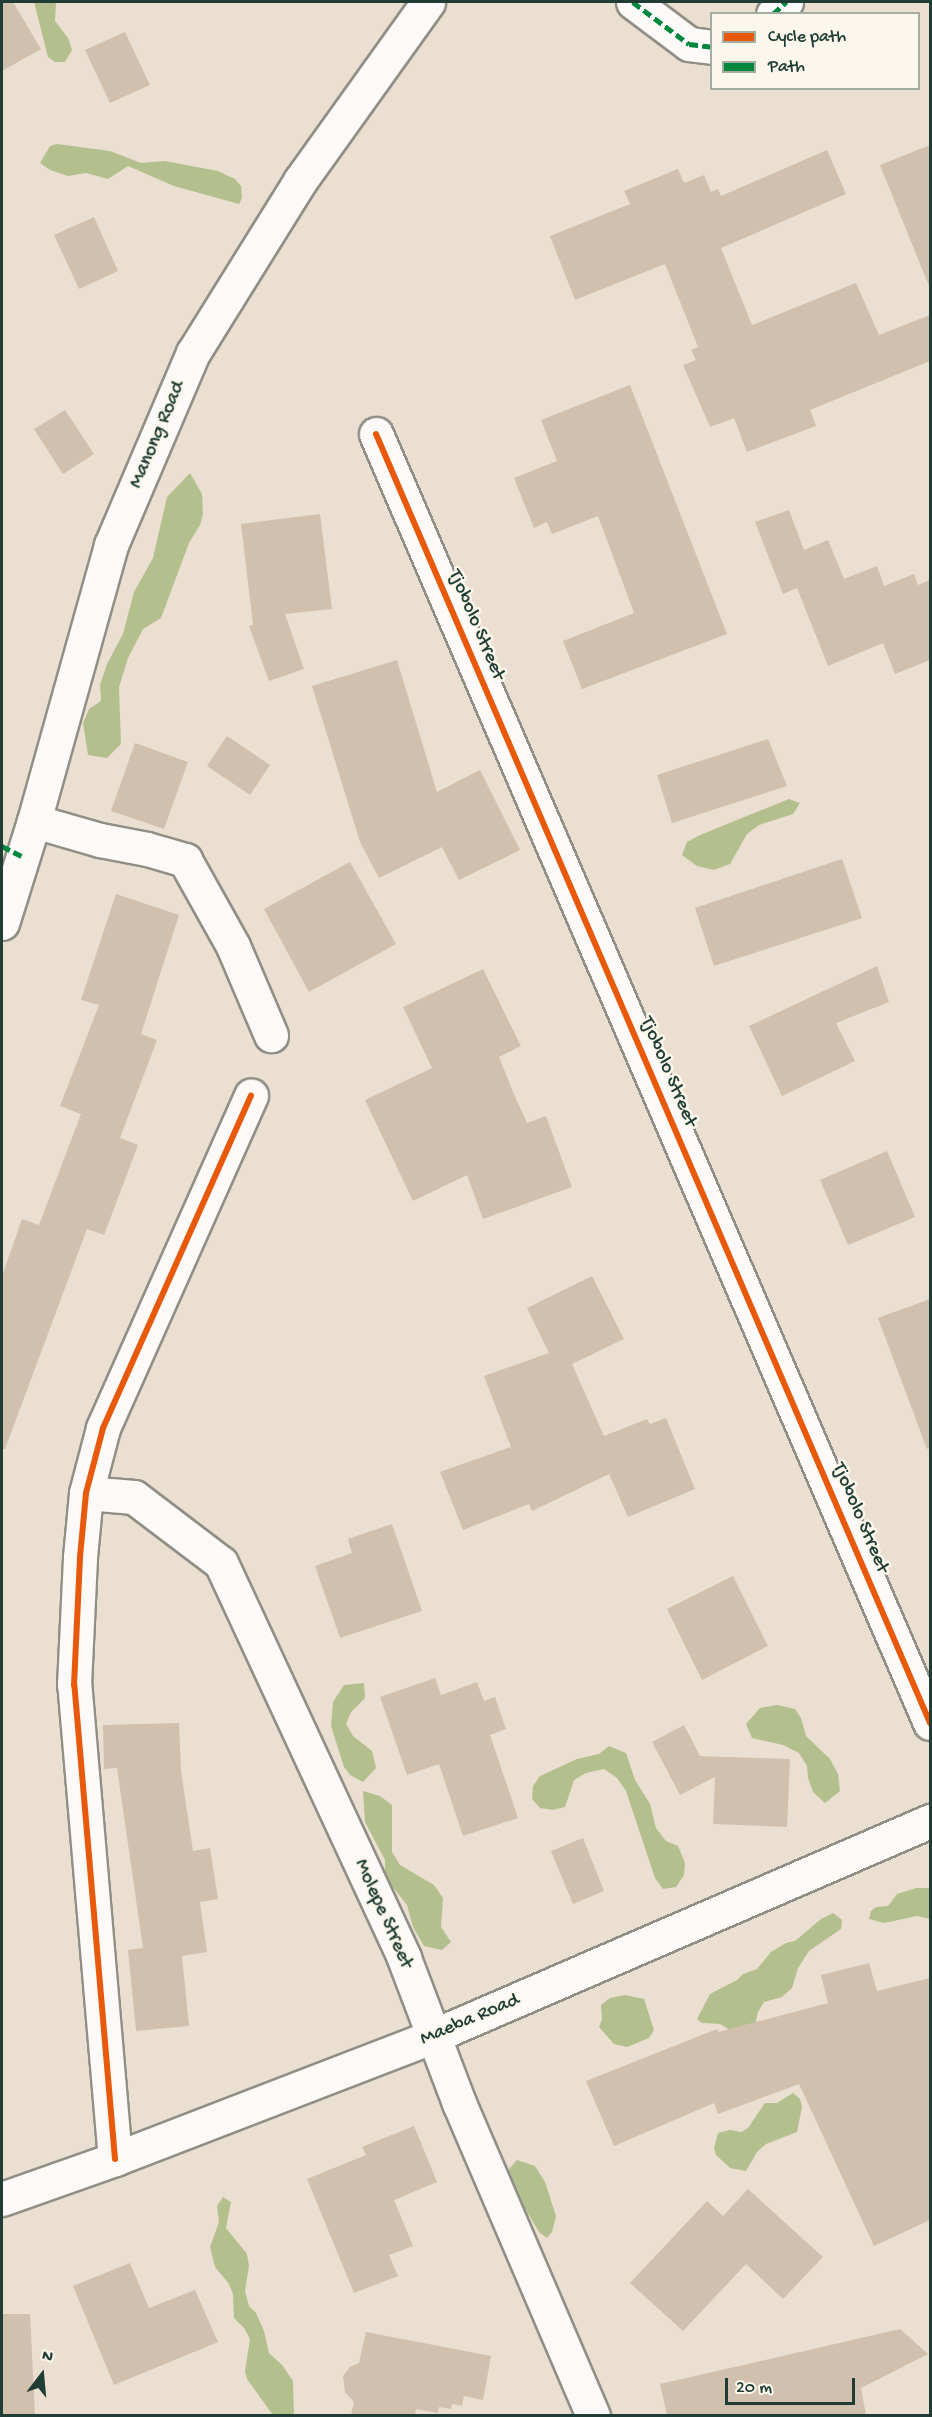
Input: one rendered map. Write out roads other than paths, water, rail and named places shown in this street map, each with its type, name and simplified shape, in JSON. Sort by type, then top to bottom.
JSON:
[{"type":"street","name":"Manong Road","points":[[2,923],[12,851],[34,820],[111,545],[193,353],[300,181],[428,2]]},
{"type":"street","points":[[633,2],[689,44],[710,47]]},
{"type":"street","name":"Tjobolo Street","points":[[375,434],[930,1723]]},
{"type":"street","points":[[34,820],[100,840],[147,849],[185,860],[233,946],[271,1035]]},
{"type":"street","points":[[115,2159],[74,1685],[80,1557],[86,1492],[103,1428],[252,1095]]},
{"type":"street","name":"Molepe Street","points":[[86,1492],[134,1497],[221,1563],[404,1958],[459,2103],[593,2415]]},
{"type":"street","name":"Maeba Road","points":[[2,2199],[115,2159],[434,2036],[930,1821]]}]
